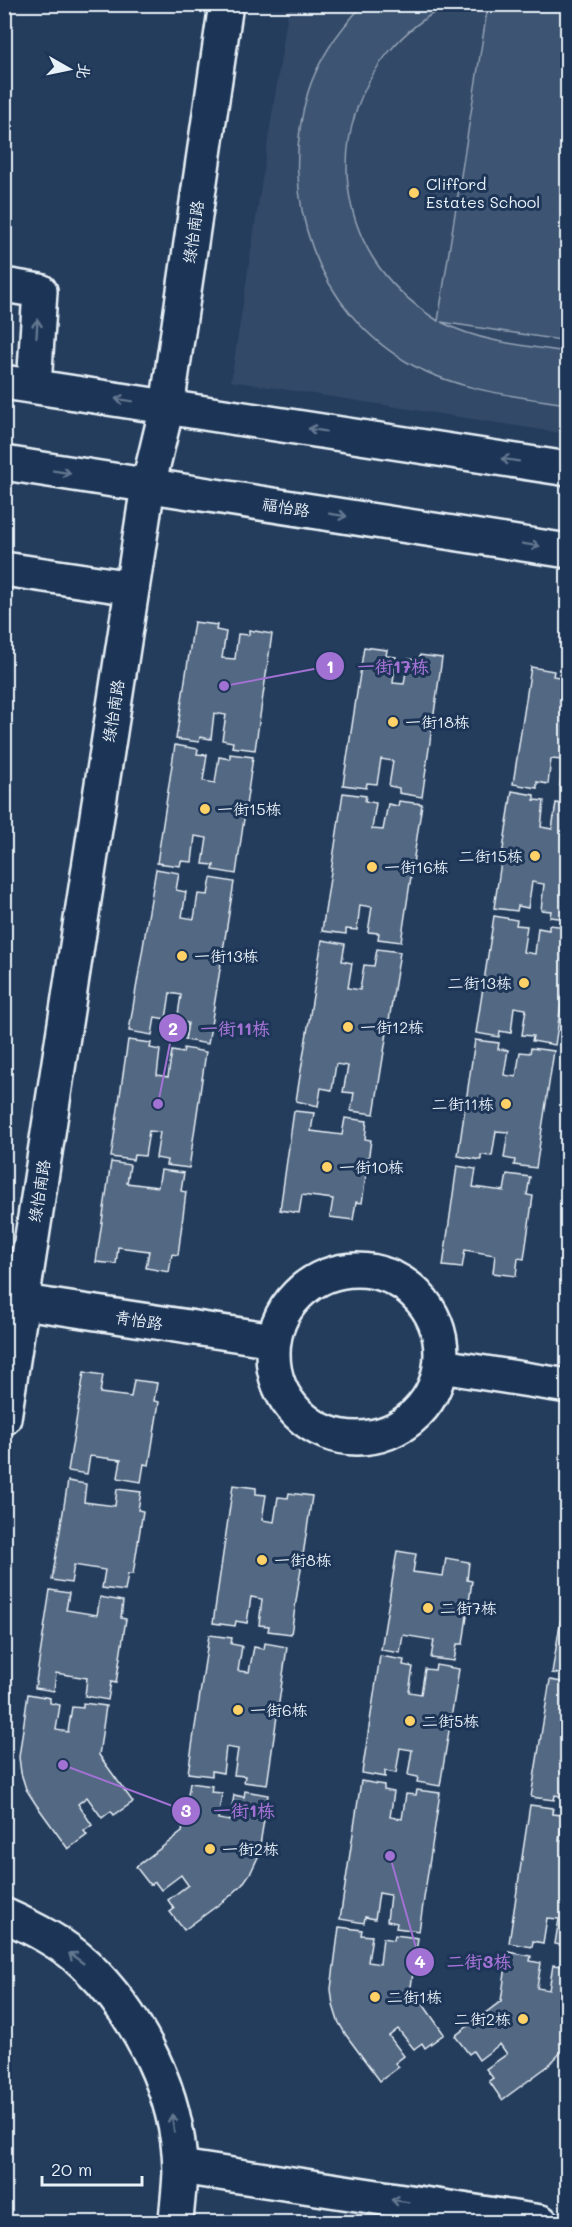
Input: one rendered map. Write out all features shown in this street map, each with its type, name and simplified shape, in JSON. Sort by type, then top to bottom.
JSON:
[{"type":"street","name":"绿怡南路","points":[[4,1418],[14,1300],[148,486],[167,407],[226,4]]},
{"type":"street","points":[[4,285],[39,291],[19,384],[567,469]]},
{"type":"street","name":"福怡路","points":[[4,463],[567,551]]},
{"type":"street","points":[[4,569],[132,588]]},
{"type":"street","points":[[370,1270],[399,1280],[416,1292],[428,1308],[437,1326],[441,1346],[441,1366],[435,1386],[425,1404],[411,1419],[394,1430],[375,1437],[354,1439],[334,1436],[315,1428],[293,1407],[278,1381],[273,1361],[274,1341],[279,1321],[289,1303],[304,1288],[321,1277],[340,1271],[370,1270]]},
{"type":"street","name":"青怡路","points":[[14,1300],[274,1341]]},
{"type":"street","points":[[441,1366],[567,1386]]},
{"type":"street","points":[[4,1916],[38,1931],[85,1964],[124,2007],[153,2056],[172,2110],[180,2167],[176,2223]]},
{"type":"street","points":[[180,2167],[541,2223]]},
{"type":"shaded area","name":"Clifford Estates School","points":[[289,5],[567,5],[567,434],[231,381]]},
{"type":"shaded area","points":[[363,5],[448,5],[416,25],[390,51],[369,81],[355,115],[348,150],[348,187],[356,223],[373,258],[402,293],[438,321],[488,5],[567,5],[567,341],[441,322],[487,339],[567,352],[567,404],[470,387],[414,366],[380,343],[352,315],[329,283],[313,248],[302,210],[298,171],[300,131],[308,92],[318,68],[338,35]]},
{"type":"building","points":[[194,622],[217,625],[216,630],[226,632],[222,658],[235,659],[238,634],[249,635],[249,630],[272,634],[255,750],[232,747],[233,742],[222,740],[226,715],[214,713],[211,739],[200,737],[199,742],[176,739]]},
{"type":"building","name":"一街18栋","points":[[364,647],[387,650],[386,656],[396,657],[393,683],[404,684],[408,659],[419,660],[420,655],[442,658],[422,797],[399,793],[399,788],[389,786],[393,761],[381,759],[377,784],[367,783],[366,788],[343,785]]},
{"type":"building","points":[[531,667],[554,671],[553,676],[564,678],[560,703],[568,704],[568,787],[560,786],[563,760],[551,759],[548,784],[537,782],[537,788],[513,784]]},
{"type":"building","name":"一街15栋","points":[[175,745],[198,749],[197,754],[207,755],[203,781],[215,783],[219,757],[230,759],[230,754],[253,757],[236,874],[213,870],[214,865],[203,864],[207,838],[195,836],[192,862],[181,861],[180,866],[157,863]]},
{"type":"building","name":"二街15栋","points":[[512,791],[534,795],[534,800],[544,801],[541,827],[552,829],[556,803],[567,805],[568,800],[568,919],[550,917],[551,911],[541,910],[544,884],[532,882],[528,908],[518,906],[517,911],[494,908]]},
{"type":"building","name":"一街16栋","points":[[343,793],[366,796],[365,801],[376,803],[372,829],[383,830],[388,804],[398,806],[399,801],[422,804],[401,942],[378,939],[379,933],[368,932],[372,907],[360,905],[357,930],[346,929],[346,934],[322,931]]},
{"type":"building","name":"一街13栋","points":[[156,869],[179,873],[176,890],[186,892],[182,917],[194,919],[198,894],[208,895],[211,878],[234,882],[208,1044],[185,1040],[188,1023],[177,1021],[181,995],[170,993],[166,1019],[155,1017],[152,1035],[129,1031]]},
{"type":"building","name":"二街13栋","points":[[494,916],[517,920],[516,925],[527,926],[523,952],[535,954],[538,928],[549,930],[549,925],[568,927],[568,959],[555,1045],[532,1041],[533,1036],[522,1035],[526,1009],[514,1007],[511,1033],[500,1031],[499,1037],[476,1033]]},
{"type":"building","name":"一街12栋","points":[[322,940],[345,944],[342,961],[352,963],[348,988],[360,990],[364,965],[374,966],[377,949],[400,952],[374,1114],[351,1111],[354,1093],[343,1092],[348,1066],[336,1064],[332,1090],[321,1088],[318,1106],[296,1101]]},
{"type":"building","points":[[128,1040],[151,1043],[150,1048],[160,1050],[157,1075],[168,1077],[172,1051],[183,1053],[184,1048],[206,1052],[189,1168],[166,1165],[167,1160],[156,1158],[160,1132],[149,1131],[145,1156],[134,1155],[133,1160],[111,1157]]},
{"type":"building","name":"二街11栋","points":[[475,1040],[499,1043],[498,1049],[508,1050],[504,1075],[516,1077],[520,1052],[530,1053],[531,1048],[554,1051],[536,1168],[514,1165],[515,1160],[504,1158],[508,1132],[496,1131],[492,1156],[481,1155],[481,1160],[458,1156]]},
{"type":"building","name":"一街10栋","points":[[294,1111],[314,1113],[311,1131],[342,1135],[345,1118],[367,1121],[365,1139],[371,1140],[362,1203],[356,1202],[353,1220],[330,1217],[333,1199],[302,1195],[299,1213],[280,1210]]},
{"type":"building","points":[[111,1162],[130,1165],[127,1183],[158,1187],[161,1170],[184,1173],[181,1191],[186,1192],[178,1255],[172,1254],[169,1272],[146,1268],[149,1251],[118,1247],[116,1264],[96,1262]]},
{"type":"building","points":[[457,1166],[476,1169],[473,1187],[504,1191],[507,1174],[530,1177],[527,1195],[533,1196],[524,1259],[518,1258],[516,1276],[493,1273],[495,1255],[465,1250],[462,1268],[443,1266]]},
{"type":"building","points":[[84,1372],[103,1375],[100,1393],[131,1397],[134,1380],[157,1383],[154,1401],[159,1402],[149,1465],[144,1464],[141,1482],[118,1478],[121,1460],[90,1456],[87,1474],[68,1471]]},
{"type":"building","points":[[68,1481],[86,1484],[84,1502],[115,1506],[117,1489],[141,1492],[138,1510],[143,1511],[133,1574],[128,1574],[125,1591],[102,1588],[105,1570],[74,1565],[71,1583],[52,1580]]},
{"type":"building","name":"一街8栋","points":[[233,1485],[256,1488],[256,1494],[266,1495],[262,1520],[274,1522],[278,1497],[288,1498],[289,1493],[312,1496],[291,1634],[268,1631],[269,1626],[259,1625],[262,1599],[251,1597],[247,1623],[236,1621],[235,1626],[213,1623]]},
{"type":"building","name":"二街7栋","points":[[397,1551],[416,1554],[413,1572],[443,1576],[446,1558],[469,1562],[467,1580],[472,1581],[463,1644],[457,1644],[454,1661],[431,1658],[434,1640],[403,1635],[400,1653],[381,1650]]},
{"type":"building","points":[[568,1575],[568,1675],[552,1673]]},
{"type":"building","points":[[50,1590],[69,1593],[66,1610],[97,1615],[100,1597],[123,1601],[121,1618],[126,1619],[116,1683],[111,1682],[108,1700],[85,1696],[87,1678],[56,1673],[54,1691],[35,1688]]},
{"type":"building","name":"一街6栋","points":[[209,1635],[232,1638],[231,1644],[242,1646],[238,1671],[249,1672],[254,1647],[264,1649],[265,1643],[287,1647],[267,1785],[244,1782],[245,1776],[234,1775],[238,1749],[226,1747],[223,1773],[212,1771],[212,1776],[188,1773]]},
{"type":"building","name":"二街5栋","points":[[380,1656],[404,1660],[403,1665],[413,1667],[409,1692],[421,1694],[425,1669],[435,1670],[436,1665],[459,1669],[440,1786],[417,1782],[418,1777],[408,1775],[412,1750],[400,1748],[396,1773],[385,1771],[385,1777],[362,1773]]},
{"type":"building","points":[[550,1680],[568,1683],[568,1786],[566,1797],[555,1795],[554,1800],[531,1797]]},
{"type":"building","points":[[28,1694],[50,1698],[50,1703],[60,1705],[56,1730],[68,1732],[72,1707],[83,1708],[83,1703],[106,1706],[99,1755],[133,1802],[114,1815],[111,1811],[102,1818],[87,1797],[78,1804],[92,1825],[84,1831],[87,1835],[68,1849],[26,1789],[21,1773],[19,1757]]},
{"type":"building","points":[[361,1781],[384,1785],[384,1790],[394,1792],[390,1817],[402,1819],[406,1794],[416,1795],[417,1790],[440,1793],[419,1931],[396,1928],[397,1923],[387,1921],[390,1895],[379,1893],[375,1919],[365,1917],[364,1923],[340,1919]]},
{"type":"building","name":"一街2栋","points":[[190,1783],[212,1786],[211,1792],[222,1793],[218,1819],[230,1821],[234,1795],[244,1797],[245,1791],[268,1795],[258,1857],[251,1872],[242,1885],[229,1897],[184,1930],[170,1912],[174,1909],[168,1900],[188,1885],[181,1875],[161,1890],[155,1882],[150,1885],[136,1867],[182,1832]]},
{"type":"building","points":[[530,1805],[553,1808],[552,1814],[562,1815],[559,1841],[568,1842],[568,1952],[564,1952],[565,1946],[555,1944],[559,1919],[547,1918],[543,1943],[533,1941],[532,1947],[509,1943]]},
{"type":"building","name":"二街1栋","points":[[339,1927],[362,1930],[361,1935],[372,1936],[368,1962],[380,1964],[383,1938],[394,1940],[395,1935],[418,1938],[411,1987],[444,2034],[425,2048],[422,2043],[414,2049],[398,2029],[389,2036],[404,2056],[395,2063],[399,2067],[380,2081],[346,2035],[333,2005],[331,1989]]},
{"type":"building","name":"二街2栋","points":[[508,1952],[531,1956],[530,1961],[541,1963],[537,1988],[549,1990],[553,1965],[563,1966],[564,1961],[568,1961],[568,2045],[548,2066],[502,2100],[489,2081],[493,2078],[486,2069],[507,2054],[500,2044],[479,2060],[473,2051],[469,2054],[455,2036],[501,2001]]},
{"type":"place","name":"Clifford Estates School","points":[[414,193]]},
{"type":"place","name":"一街17栋","points":[[224,686]]},
{"type":"place","name":"一街18栋","points":[[393,722]]},
{"type":"place","name":"一街15栋","points":[[205,809]]},
{"type":"place","name":"二街15栋","points":[[535,856]]},
{"type":"place","name":"一街16栋","points":[[372,867]]},
{"type":"place","name":"一街13栋","points":[[182,956]]},
{"type":"place","name":"二街13栋","points":[[524,983]]},
{"type":"place","name":"一街12栋","points":[[348,1027]]},
{"type":"place","name":"一街11栋","points":[[158,1104]]},
{"type":"place","name":"二街11栋","points":[[506,1104]]},
{"type":"place","name":"一街10栋","points":[[327,1167]]},
{"type":"place","name":"一街8栋","points":[[262,1560]]},
{"type":"place","name":"二街7栋","points":[[428,1608]]},
{"type":"place","name":"一街6栋","points":[[238,1710]]},
{"type":"place","name":"二街5栋","points":[[410,1721]]},
{"type":"place","name":"一街1栋","points":[[63,1765]]},
{"type":"place","name":"一街2栋","points":[[210,1849]]},
{"type":"place","name":"二街3栋","points":[[390,1856]]},
{"type":"place","name":"二街1栋","points":[[375,1997]]},
{"type":"place","name":"二街2栋","points":[[523,2019]]}]
